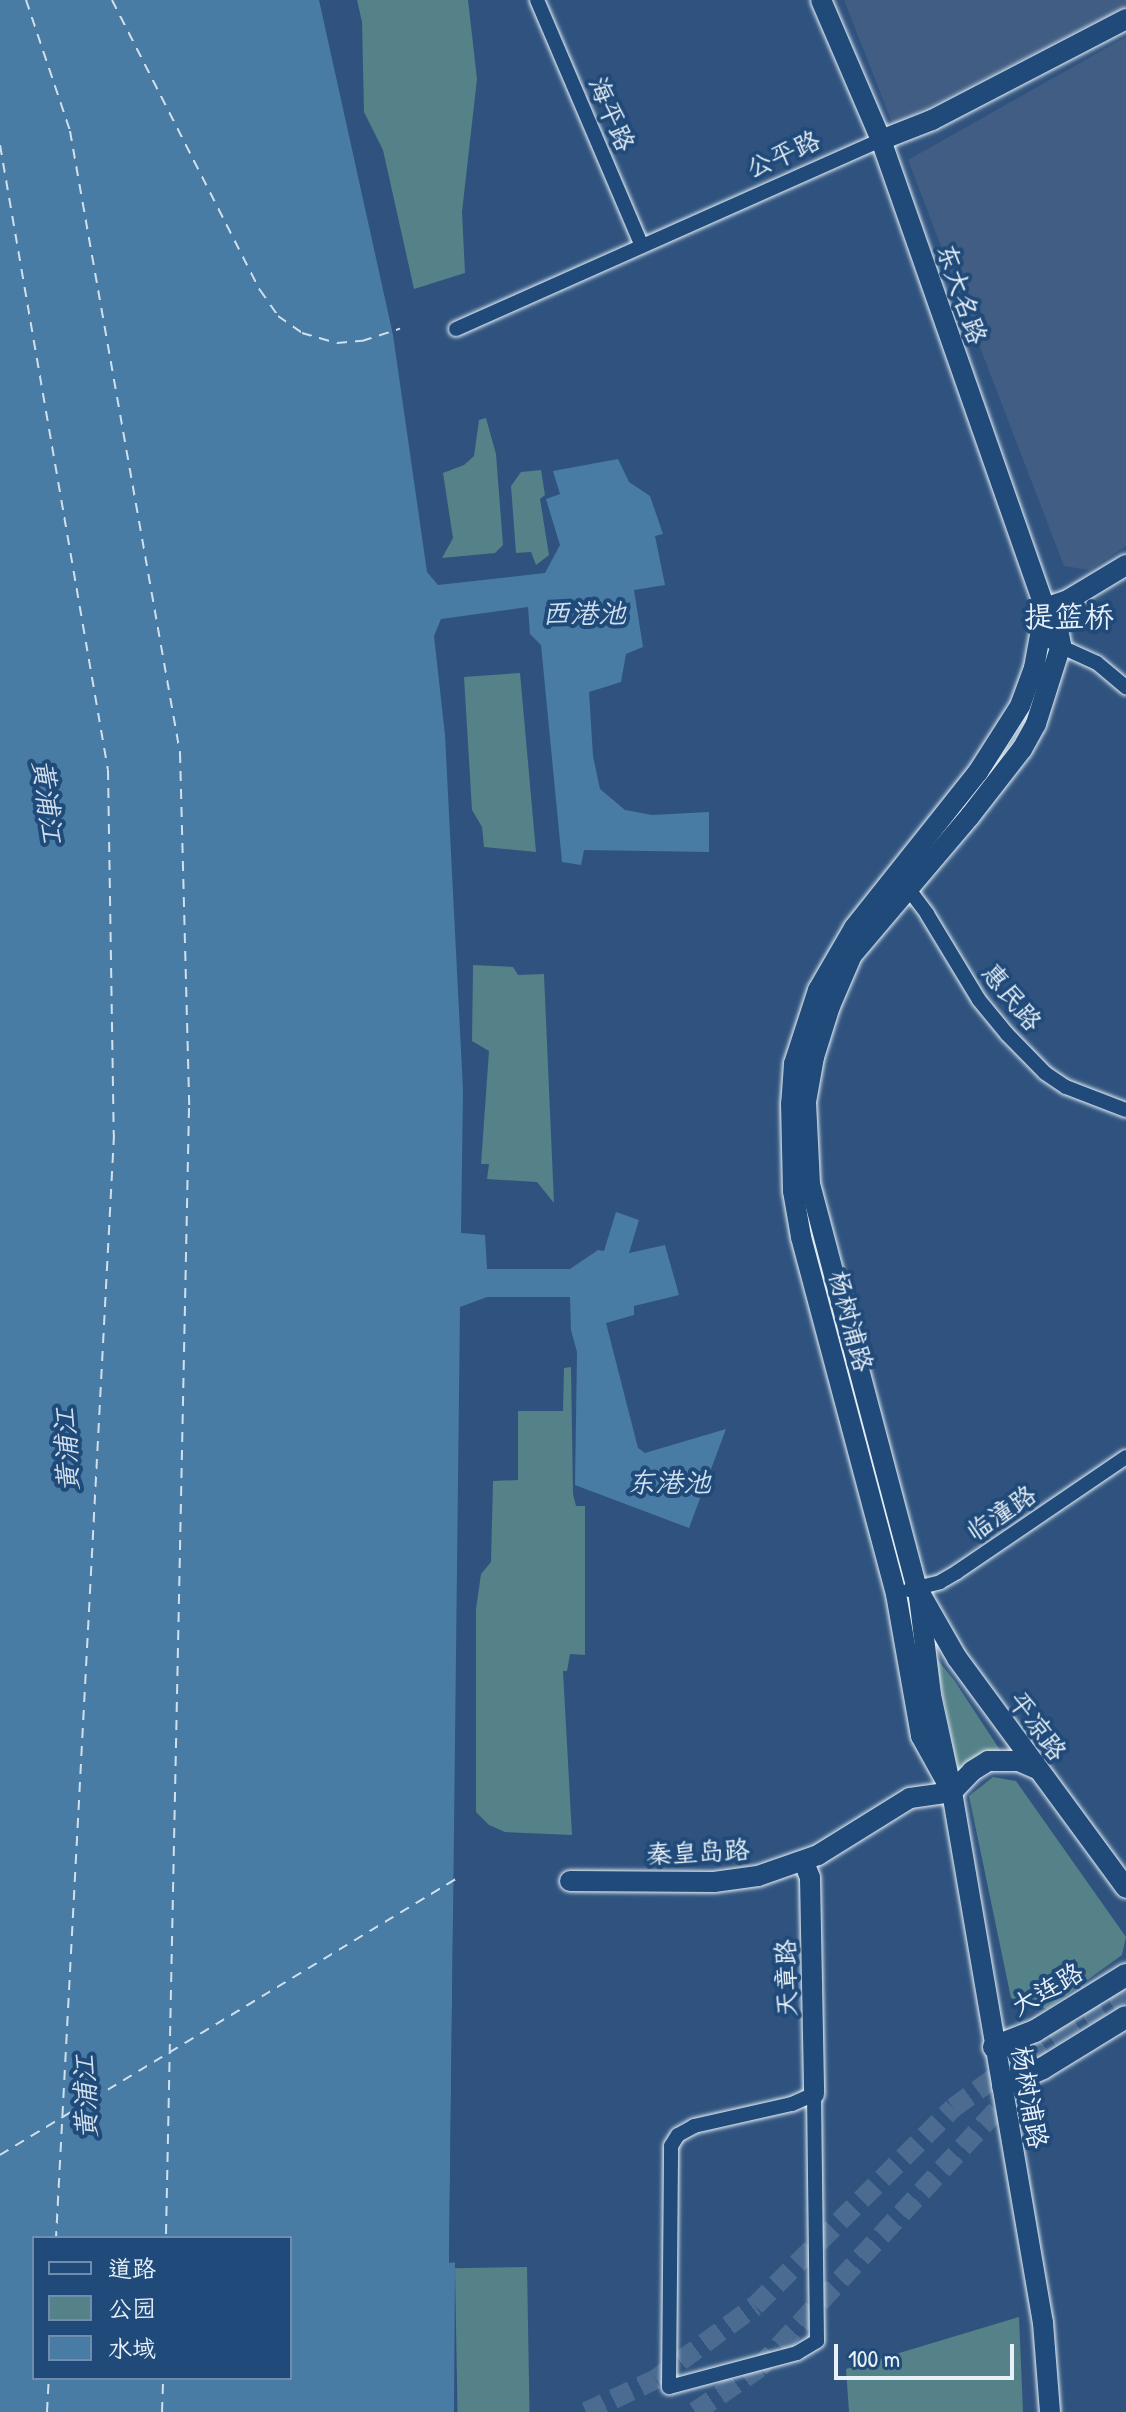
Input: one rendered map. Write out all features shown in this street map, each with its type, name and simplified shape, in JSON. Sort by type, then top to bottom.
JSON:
[{"type":"main road","name":"东大名路","points":[[821,0],[881,140],[1045,608],[1051,642],[1020,706],[901,881]]},
{"type":"main road","name":"公平路","points":[[881,140],[932,120],[1126,19]]},
{"type":"main road","points":[[1045,608],[1068,600],[1126,565]]},
{"type":"main road","name":"杨树浦路","points":[[901,881],[852,955],[830,1006],[814,1057],[806,1102],[806,1144],[810,1184],[824,1243],[917,1588],[931,1695],[952,1792],[1043,2323],[1050,2412]]},
{"type":"main road","name":"杨树浦路","points":[[901,881],[838,952],[804,1023],[794,1064],[793,1191],[801,1237],[896,1594],[921,1736],[952,1792]]},
{"type":"main road","name":"平凉路","points":[[917,1588],[957,1658],[1126,1888]]},
{"type":"main road","points":[[952,1792],[972,1771],[988,1761],[1019,1761],[1037,1769]]},
{"type":"main road","name":"秦皇岛路","points":[[570,1881],[714,1882],[758,1876],[804,1862],[910,1798],[952,1792]]},
{"type":"main road","name":"天章路","points":[[804,1862],[810,1878],[814,2094]]},
{"type":"main road","name":"大连路","points":[[994,2047],[1035,2031],[1126,1975]]},
{"type":"main road","points":[[1003,2086],[1043,2068],[1126,2017]]},
{"type":"street","name":"海平路","points":[[537,0],[642,246]]},
{"type":"street","name":"公平路","points":[[456,329],[881,140]]},
{"type":"street","points":[[1051,642],[1097,663],[1126,687]]},
{"type":"street","name":"惠民路","points":[[901,881],[979,1000],[1045,1073],[1066,1087],[1126,1110]]},
{"type":"street","name":"临潼路","points":[[896,1594],[957,1572],[1126,1457]]},
{"type":"street","points":[[814,2094],[820,2334],[817,2341],[797,2353],[669,2387],[671,2146],[678,2135],[694,2126],[792,2104],[814,2094]]},
{"type":"shaded area","points":[[844,0],[1126,0],[1126,6],[893,125]]},
{"type":"shaded area","points":[[1126,37],[1126,546],[1089,570],[1064,566],[908,160]]},
{"type":"green space","points":[[357,0],[468,0],[477,79],[462,212],[465,273],[414,289],[383,150],[364,112],[362,22]]},
{"type":"green space","points":[[486,418],[496,454],[503,545],[495,553],[442,558],[453,538],[443,473],[464,465],[474,456],[479,420]]},
{"type":"green space","points":[[541,470],[545,495],[540,499],[549,555],[536,565],[531,552],[516,553],[511,486],[521,472]]},
{"type":"green space","points":[[520,673],[536,852],[484,847],[482,827],[472,810],[464,677]]},
{"type":"green space","points":[[473,965],[513,967],[518,975],[544,974],[554,1203],[537,1182],[487,1179],[489,1164],[481,1164],[489,1051],[472,1041]]},
{"type":"green space","points":[[571,1367],[573,1494],[576,1506],[585,1506],[585,1655],[570,1654],[567,1671],[563,1671],[572,1835],[505,1832],[489,1825],[476,1812],[476,1609],[481,1574],[491,1562],[493,1481],[518,1480],[518,1411],[563,1411],[564,1368]]},
{"type":"green space","points":[[935,1657],[954,1680],[1002,1753],[958,1770]]},
{"type":"green space","points":[[993,1777],[1016,1781],[1126,1937],[1122,1955],[1047,2009],[1011,1998],[969,1796]]},
{"type":"green space","points":[[527,2267],[530,2412],[458,2412],[455,2268]]},
{"type":"green space","points":[[1019,2317],[1023,2412],[849,2412],[846,2369]]},
{"type":"water","points":[[0,0],[319,0],[393,335],[427,572],[438,585],[545,573],[560,545],[546,499],[560,494],[553,471],[618,459],[629,482],[650,496],[663,534],[655,536],[665,585],[634,590],[643,647],[626,654],[621,682],[589,692],[593,756],[600,789],[625,810],[652,815],[709,812],[709,852],[584,850],[581,865],[562,862],[541,645],[530,634],[528,607],[441,619],[434,636],[445,735],[463,1090],[461,1233],[485,1235],[487,1269],[570,1269],[598,1250],[604,1251],[616,1212],[639,1220],[629,1253],[665,1245],[679,1295],[634,1306],[634,1315],[606,1323],[638,1448],[645,1453],[726,1429],[689,1528],[575,1485],[577,1352],[571,1330],[570,1297],[487,1297],[460,1307],[449,2262],[455,2262],[454,2412],[0,2412]]},
{"type":"pier","points":[[457,1924],[453,2258],[459,2262],[449,2263],[453,1925]]},
{"type":"ferry route","points":[[26,0],[70,131],[180,753],[189,1108],[166,2236]]},
{"type":"ferry route","points":[[112,0],[260,290],[278,316],[302,333],[337,343],[362,341],[400,329]]},
{"type":"ferry route","points":[[0,145],[108,770],[114,1135],[56,2236]]},
{"type":"ferry route","points":[[0,2155],[459,1877]]},
{"type":"ferry route","points":[[47,2412],[49,2380]]},
{"type":"ferry route","points":[[162,2412],[163,2380]]},
{"type":"tunnel","points":[[586,2412],[656,2379],[755,2306],[953,2108],[1058,2032],[1126,1991]]},
{"type":"tunnel","points":[[695,2412],[759,2368],[1013,2093]]},
{"type":"district","name":"提篮桥","points":[[1069,616]]},
{"type":"water label","name":"西港池","points":[[584,613]]},
{"type":"water label","name":"黄浦江","points":[[48,801]]},
{"type":"water label","name":"黄浦江","points":[[66,1450]]},
{"type":"water label","name":"东港池","points":[[669,1482]]},
{"type":"water label","name":"黄浦江","points":[[85,2097]]}]
